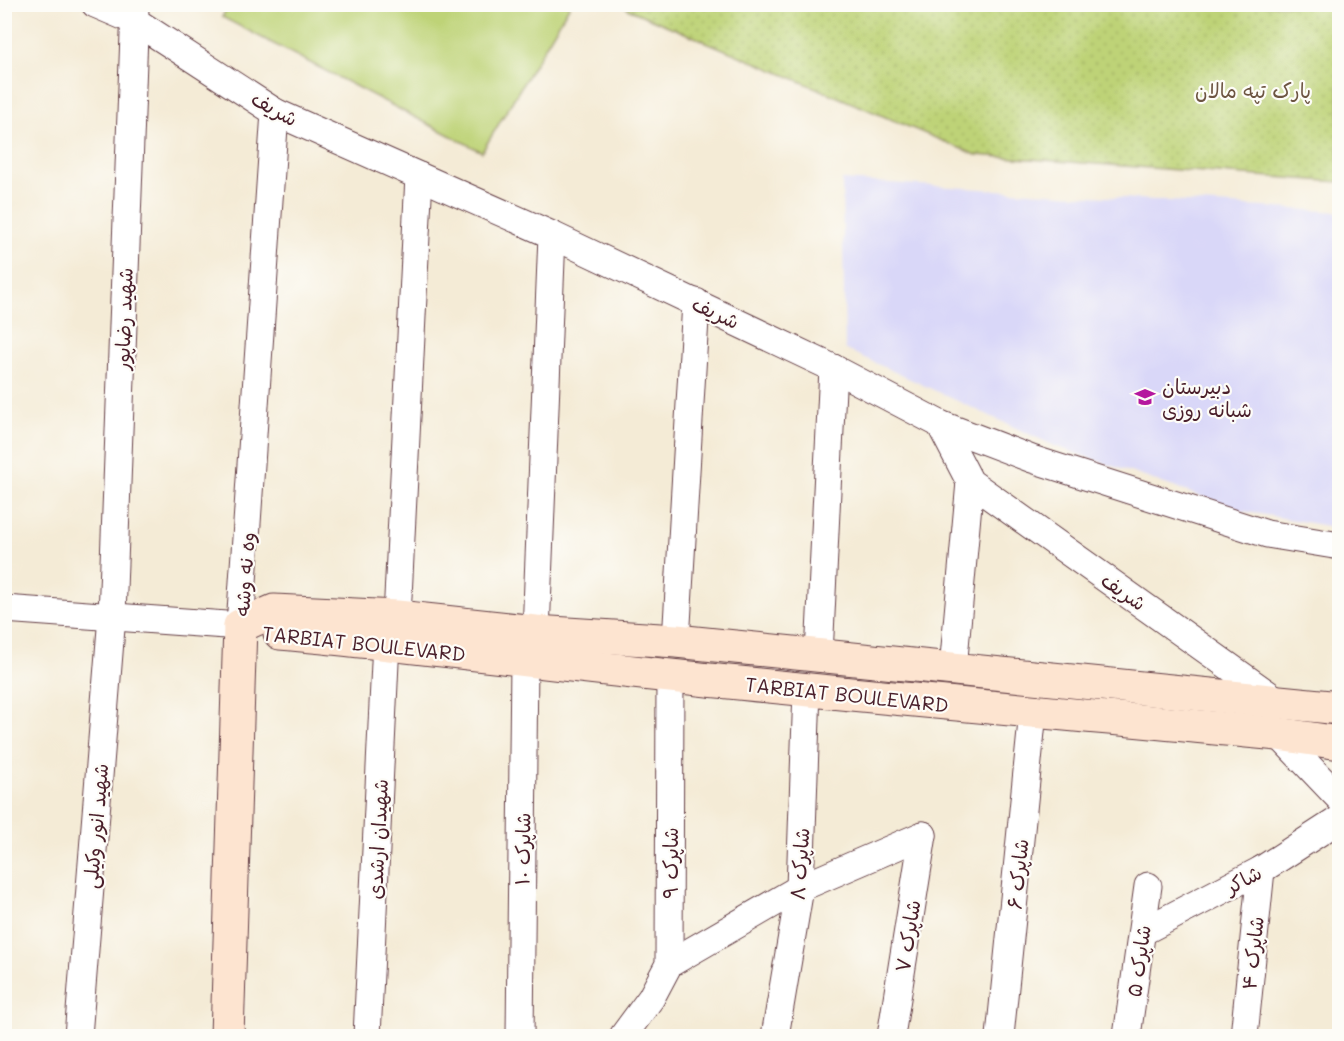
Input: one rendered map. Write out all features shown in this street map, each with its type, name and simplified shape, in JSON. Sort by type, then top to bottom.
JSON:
[{"type":"street","name":"شریف","points":[[95,4],[135,13],[275,112],[552,234],[833,368],[940,424],[970,482],[1279,702]]},
{"type":"street","name":"شهید رضاپور","points":[[112,616],[135,13]]},
{"type":"street","name":"وه نه وشه","points":[[227,1036],[240,626],[275,112]]},
{"type":"street","name":"شهیدان ارشدی","points":[[367,1036],[419,176]]},
{"type":"street","name":"شاپرک ۱۰","points":[[520,1036],[530,647],[552,234]]},
{"type":"street","points":[[676,641],[696,302]]},
{"type":"street","points":[[819,656],[833,368]]},
{"type":"street","points":[[940,424],[1032,459],[1256,531],[1340,546]]},
{"type":"street","points":[[953,669],[970,482]]},
{"type":"street","points":[[4,609],[240,626]]},
{"type":"street","name":"شهید انور وکیلی","points":[[78,1036],[112,616]]},
{"type":"street","name":"TARBIAT BOULEVARD","points":[[240,626],[251,630],[392,630],[530,647],[670,676],[1278,734],[1340,743]]},
{"type":"street","name":"TARBIAT BOULEVARD","points":[[530,647],[676,641],[1340,708]]},
{"type":"street","name":"شاپرک ۹","points":[[623,1036],[651,998],[669,964],[670,676]]},
{"type":"street","name":"شاپرک ۸","points":[[775,1036],[800,888],[807,690]]},
{"type":"street","name":"شاپرک ۶","points":[[1000,1036],[1033,712]]},
{"type":"street","points":[[1278,734],[1340,799]]},
{"type":"street","name":"شاکر","points":[[1142,932],[1261,870],[1340,819]]},
{"type":"street","name":"شاپرک ۷","points":[[800,888],[923,835],[891,1036]]},
{"type":"street","name":"شاپرک ۴","points":[[1244,1036],[1261,870]]},
{"type":"street","name":"شاپرک ۵","points":[[1127,1036],[1148,886]]},
{"type":"street","points":[[669,964],[800,888]]},
{"type":"shaded area","name":"دبیرستان شبانه روزی","points":[[842,180],[1339,212],[1339,528],[1243,511],[1055,446],[845,349]]},
{"type":"green space","points":[[570,4],[482,152],[222,17],[229,5]]},
{"type":"green space","name":"پارک تپه مالان","points":[[623,5],[1339,5],[1339,182],[976,155],[630,10]]},
{"type":"place","name":"دبیرستان شبانه روزی","points":[[1145,397]]}]
